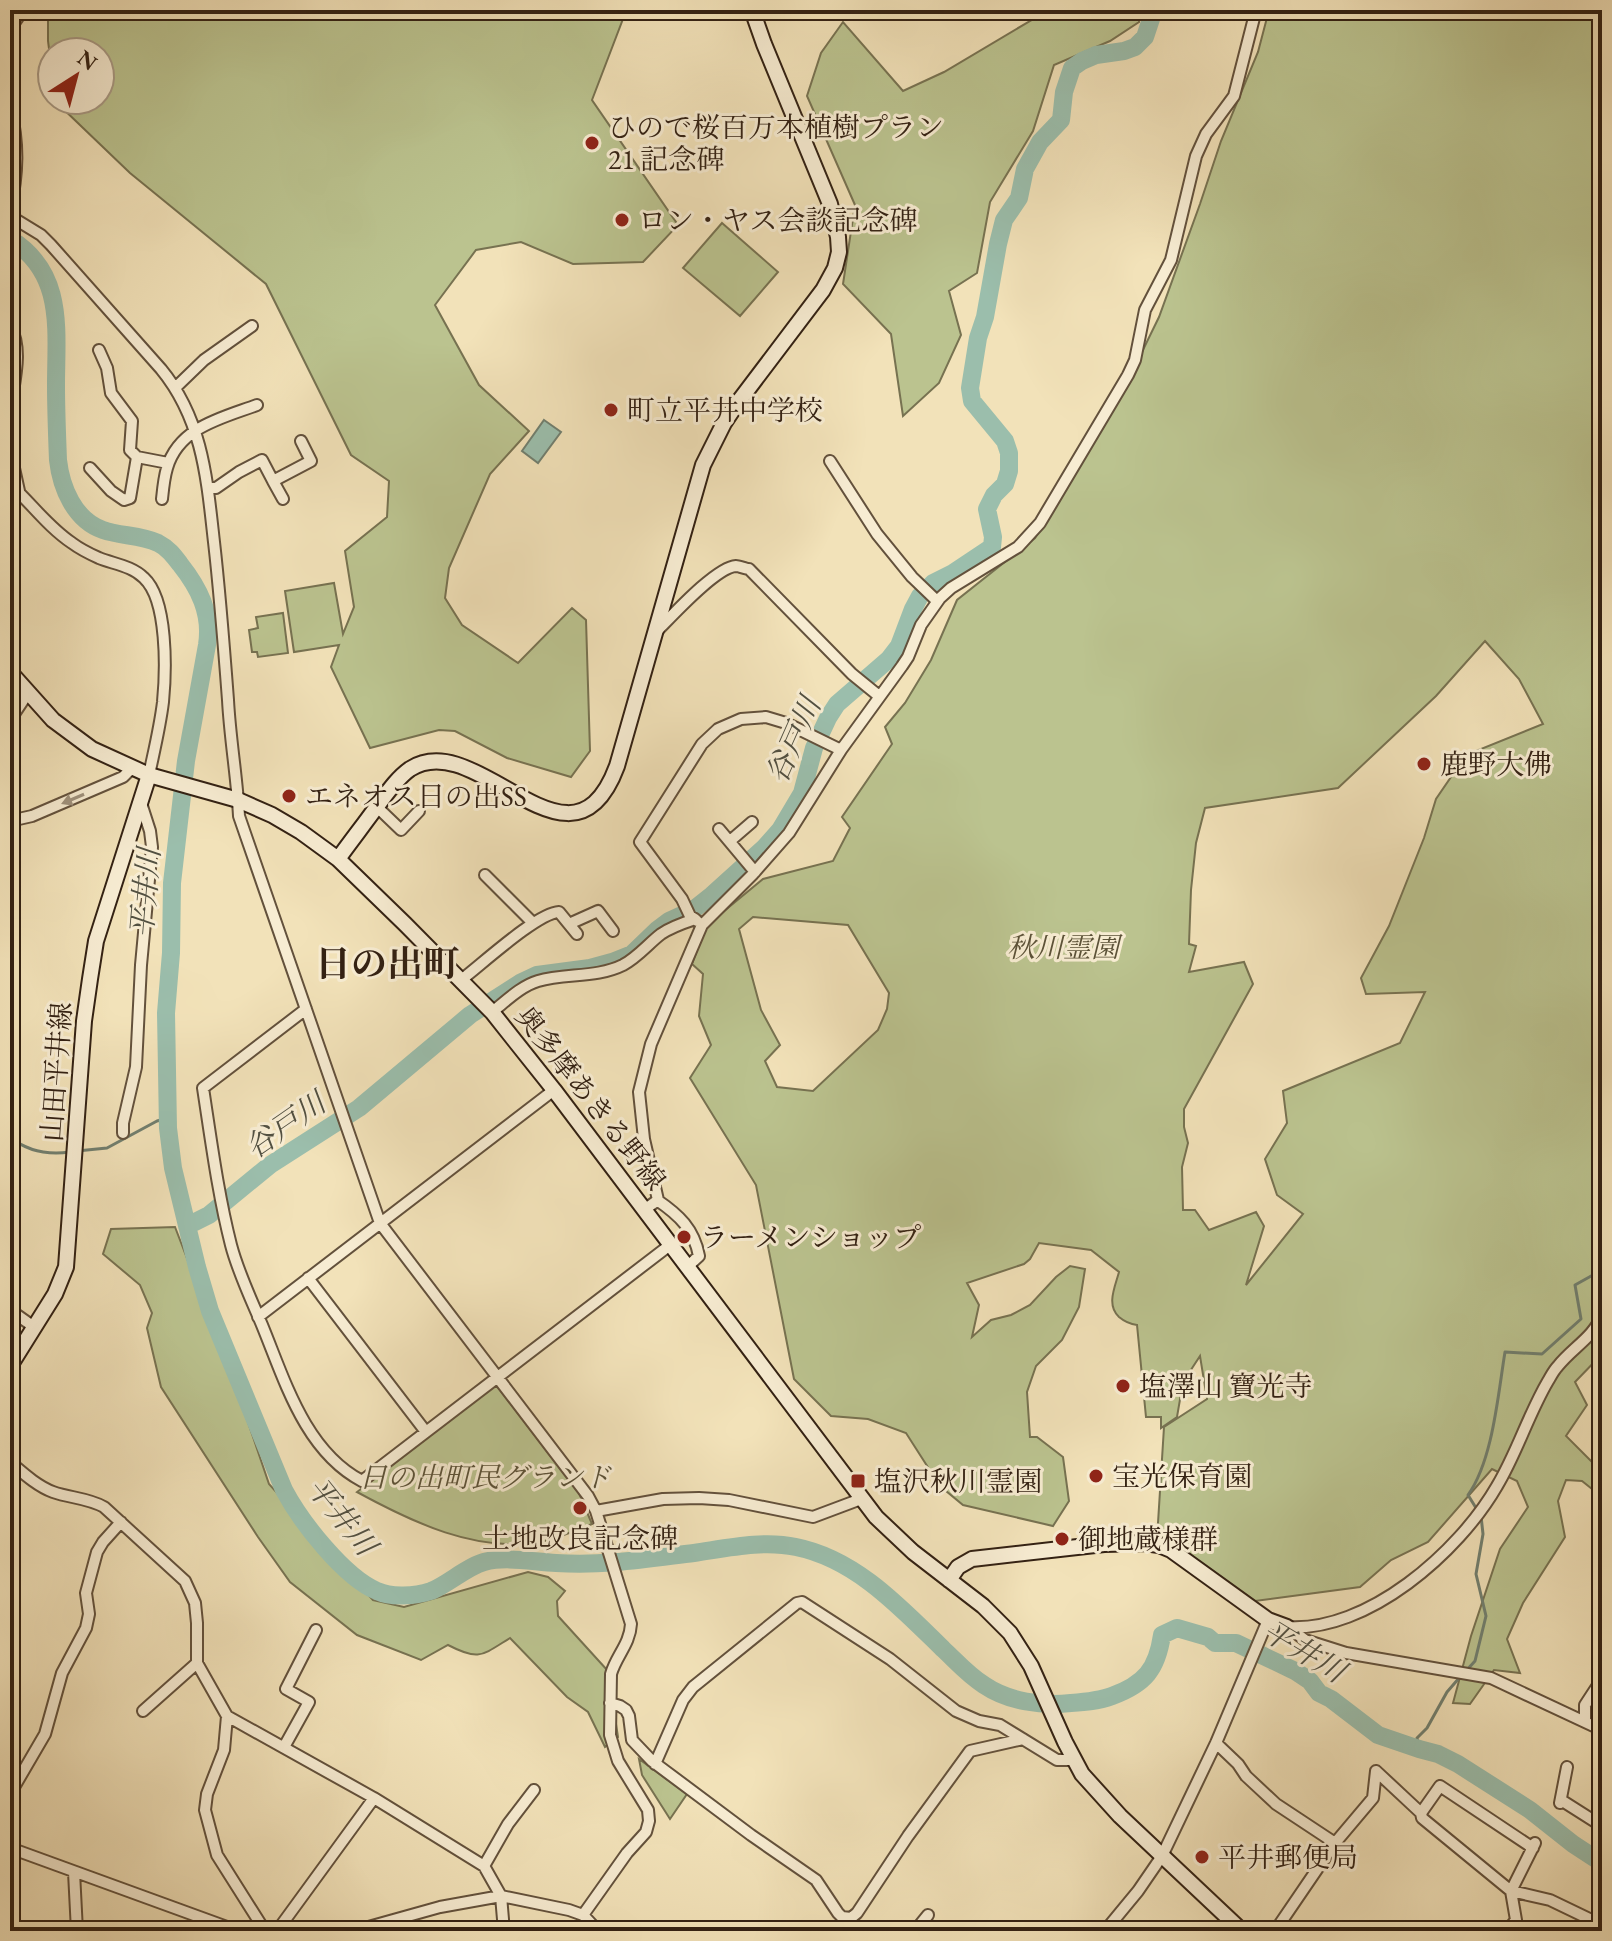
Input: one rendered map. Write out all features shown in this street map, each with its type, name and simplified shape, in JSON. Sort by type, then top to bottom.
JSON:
[{"type":"main road","points":[[338,859],[397,780],[411,768],[433,761],[461,766],[549,810],[563,813],[587,809],[604,794],[612,779],[703,465],[736,405],[823,290],[835,268],[839,252],[830,204],[752,10]]},
{"type":"main road","name":"奥多摩あきる野線","points":[[10,672],[53,720],[92,749],[154,776],[238,800],[301,832],[338,859],[461,980],[492,1012],[554,1090],[861,1499],[895,1537],[1005,1626],[1022,1649],[1074,1760]]},
{"type":"main road","name":"山田平井線","points":[[10,1366],[55,1294],[66,1267],[84,1021],[96,941],[140,802],[154,776]]},
{"type":"main road","points":[[949,1580],[958,1567],[972,1559],[1059,1548],[1144,1543],[1159,1545],[1171,1550],[1266,1626],[1287,1627]]},
{"type":"main road","points":[[1074,1760],[1102,1798],[1162,1856],[1225,1926],[1242,1931]]},
{"type":"street","points":[[10,29],[23,10]]},
{"type":"street","points":[[687,1267],[699,1256],[696,1241],[675,1212],[657,1200],[644,1139],[639,1092],[651,1044],[698,922],[789,833],[841,750],[908,657],[921,625],[937,601],[951,588],[1018,547],[1052,507],[1135,360],[1145,310],[1171,260],[1196,156],[1206,134],[1234,96],[1256,10]]},
{"type":"street","points":[[10,106],[17,142],[17,176],[10,214],[51,245],[161,369],[175,388],[195,430],[208,488],[239,816],[380,1223],[588,1496],[623,1595],[631,1624],[630,1633],[611,1674],[610,1735],[618,1761],[648,1810],[649,1821],[646,1832],[627,1853],[583,1915]]},
{"type":"street","points":[[1143,293],[1145,310]]},
{"type":"street","points":[[175,388],[204,360],[252,326]]},
{"type":"street","points":[[10,327],[16,337],[17,348],[10,412]]},
{"type":"street","points":[[99,350],[107,368],[111,393],[132,421],[130,450],[137,457],[168,463]]},
{"type":"street","points":[[162,499],[168,463],[187,435],[257,405]]},
{"type":"street","points":[[10,435],[20,493]]},
{"type":"street","points":[[273,481],[313,465],[301,441]]},
{"type":"street","points":[[90,468],[124,500],[130,498],[137,457]]},
{"type":"street","points":[[208,488],[216,488],[262,460],[283,499]]},
{"type":"street","points":[[830,461],[877,534],[912,577],[937,601]]},
{"type":"street","points":[[10,484],[72,543],[138,573],[153,590],[162,625],[164,684],[154,776]]},
{"type":"street","points":[[654,633],[726,569],[737,566],[749,569],[852,674],[879,696]]},
{"type":"street","points":[[10,720],[28,693]]},
{"type":"street","points":[[698,922],[690,916],[682,899],[640,842],[702,744],[718,729],[741,719],[766,717],[807,732],[841,750]]},
{"type":"street","points":[[10,821],[32,816],[123,777],[132,768]]},
{"type":"street","points":[[123,1130],[136,1067],[141,965],[152,847],[140,802]]},
{"type":"street","points":[[377,807],[401,830],[419,811]]},
{"type":"street","points":[[730,841],[752,822]]},
{"type":"street","points":[[719,829],[752,870]]},
{"type":"street","points":[[485,875],[533,923]]},
{"type":"street","points":[[569,924],[598,911],[613,931]]},
{"type":"street","points":[[461,980],[533,923],[552,912],[559,912],[577,934]]},
{"type":"street","points":[[492,1012],[527,985],[621,966],[680,924],[698,922]]},
{"type":"street","points":[[306,1009],[203,1088],[232,1246],[258,1317],[305,1424],[337,1464],[352,1475],[362,1481],[670,1245]]},
{"type":"street","points":[[258,1317],[554,1090]]},
{"type":"street","points":[[644,1210],[657,1200]]},
{"type":"street","points":[[308,1278],[426,1432]]},
{"type":"street","points":[[10,1310],[34,1327]]},
{"type":"street","points":[[1287,1627],[1323,1625],[1374,1606],[1413,1581],[1447,1550],[1497,1487],[1540,1396],[1558,1366],[1594,1330],[1602,1315]]},
{"type":"street","points":[[10,1462],[43,1487],[96,1503],[185,1581],[195,1603],[197,1663],[227,1716],[374,1798],[484,1866],[501,1896],[504,1931]]},
{"type":"street","points":[[597,1515],[663,1499],[699,1498],[729,1500],[813,1517],[861,1499]]},
{"type":"street","points":[[10,1794],[45,1734],[62,1673],[86,1628],[89,1614],[86,1593],[97,1552],[121,1522]]},
{"type":"street","points":[[655,1764],[683,1700],[693,1687],[802,1602],[890,1659],[956,1711],[979,1721],[1000,1725],[1057,1760],[1074,1760]]},
{"type":"street","points":[[1105,1931],[1162,1856],[1216,1743],[1266,1626]]},
{"type":"street","points":[[1287,1627],[1305,1640],[1346,1653],[1491,1678],[1602,1730]]},
{"type":"street","points":[[284,1747],[309,1702],[286,1689],[316,1630]]},
{"type":"street","points":[[143,1711],[197,1663]]},
{"type":"street","points":[[1585,1721],[1585,1705],[1602,1679]]},
{"type":"street","points":[[610,1703],[626,1710],[632,1740],[655,1764],[816,1880],[838,1913],[851,1918],[970,1751],[1023,1739]]},
{"type":"street","points":[[227,1716],[224,1750],[207,1794],[205,1810],[217,1855],[265,1931]]},
{"type":"street","points":[[1216,1743],[1276,1804],[1335,1843]]},
{"type":"street","points":[[1567,1767],[1561,1802],[1602,1826]]},
{"type":"street","points":[[1275,1931],[1335,1843],[1373,1798],[1376,1771],[1421,1813],[1422,1818],[1511,1891],[1550,1900],[1602,1925]]},
{"type":"street","points":[[1421,1813],[1440,1786],[1534,1845],[1511,1891],[1516,1920],[1507,1931]]},
{"type":"street","points":[[484,1866],[508,1824],[534,1790]]},
{"type":"street","points":[[277,1931],[374,1798]]},
{"type":"street","points":[[10,1848],[238,1931]]},
{"type":"street","points":[[74,1872],[77,1931]]},
{"type":"street","points":[[354,1931],[440,1907],[501,1896],[583,1915],[598,1931]]},
{"type":"street","points":[[915,1931],[928,1915]]},
{"type":"green space","points":[[48,10],[641,10],[623,19],[592,100],[678,225],[643,262],[573,264],[521,242],[476,250],[435,305],[479,385],[529,431],[490,474],[449,568],[445,598],[462,625],[518,663],[572,608],[586,620],[590,751],[571,777],[507,758],[455,731],[439,730],[370,748],[331,667],[339,645],[294,652],[285,591],[334,583],[343,634],[354,607],[345,551],[387,517],[389,481],[351,455],[266,284],[130,173],[71,116],[116,116],[116,36],[48,36]]},
{"type":"green space","points":[[1039,10],[1138,10],[1139,22],[1110,41],[1054,65],[1033,131],[990,202],[977,273],[949,291],[961,335],[939,383],[903,416],[891,334],[843,284],[855,205],[807,96],[821,53],[843,22],[903,91],[944,72],[1035,18]]},
{"type":"green space","name":"秋川霊園","points":[[1269,10],[1602,10],[1602,1274],[1596,1279],[1602,1291],[1602,1354],[1575,1382],[1587,1405],[1566,1436],[1602,1472],[1602,1497],[1582,1481],[1566,1480],[1558,1501],[1565,1537],[1523,1603],[1507,1639],[1520,1673],[1494,1670],[1470,1704],[1453,1703],[1500,1549],[1528,1507],[1517,1481],[1492,1469],[1428,1542],[1391,1560],[1360,1587],[1255,1601],[1171,1541],[1157,1539],[1164,1427],[1207,1399],[1200,1356],[1183,1382],[1177,1417],[1161,1428],[1161,1417],[1146,1417],[1137,1325],[1121,1319],[1113,1307],[1119,1272],[1091,1250],[1039,1243],[1024,1264],[967,1283],[979,1305],[972,1337],[991,1320],[1011,1315],[1030,1305],[1070,1266],[1085,1269],[1079,1307],[1062,1340],[1036,1366],[1027,1392],[1030,1437],[1037,1437],[1063,1457],[1069,1501],[1053,1526],[963,1505],[940,1486],[906,1433],[868,1419],[831,1416],[794,1379],[756,1185],[690,1078],[711,1045],[699,1016],[703,974],[692,964],[706,926],[763,879],[833,861],[850,828],[842,817],[892,744],[885,727],[905,703],[931,660],[957,600],[1035,538],[1121,395],[1159,317],[1221,141],[1258,52]],"holes":[[[1485,641],[1519,679],[1543,724],[1466,755],[1436,799],[1389,926],[1361,978],[1366,994],[1425,992],[1400,1043],[1283,1091],[1287,1123],[1265,1159],[1277,1195],[1303,1214],[1246,1285],[1264,1226],[1256,1212],[1209,1230],[1195,1210],[1183,1210],[1182,1167],[1188,1143],[1184,1109],[1253,984],[1244,962],[1189,972],[1196,946],[1189,944],[1191,890],[1196,843],[1205,808],[1338,788],[1436,696]],[[753,917],[848,925],[889,993],[887,1009],[878,1030],[813,1091],[777,1087],[765,1061],[780,1045],[761,1010],[739,929]]]},
{"type":"green space","points":[[722,223],[778,272],[740,316],[683,268]]},
{"type":"green space","points":[[283,613],[288,653],[258,657],[257,652],[252,652],[249,630],[258,628],[256,617]]},
{"type":"green space","points":[[175,1227],[233,1378],[269,1484],[373,1600],[404,1607],[528,1572],[548,1577],[565,1591],[557,1601],[558,1616],[608,1671],[618,1737],[605,1747],[588,1712],[567,1697],[510,1638],[480,1654],[474,1655],[448,1645],[421,1660],[357,1635],[290,1582],[161,1387],[147,1328],[152,1313],[140,1285],[103,1254],[111,1229]]},
{"type":"green space","name":"日の出町民グランド","points":[[496,1385],[579,1493],[592,1524],[540,1542],[492,1543],[468,1539],[422,1524],[357,1492]]},
{"type":"green space","points":[[639,1759],[687,1794],[670,1819],[642,1775]]},
{"type":"shaded area","points":[[544,420],[561,432],[538,463],[522,451]]},
{"type":"waterway","name":"谷戸川","points":[[187,1226],[209,1215],[270,1165],[359,1108],[470,1015],[520,983],[537,975],[590,968],[632,954],[669,921],[693,910],[712,895],[780,830],[802,793],[814,748],[837,704],[889,659],[899,646],[920,596],[933,583],[992,547],[987,509],[994,495],[1005,484],[1009,453],[1005,441],[972,401],[970,388],[1004,220],[1019,198],[1025,169],[1040,142],[1061,120],[1064,92],[1072,68],[1096,55],[1135,47],[1145,37],[1154,10]]},
{"type":"waterway","name":"平井川","points":[[10,239],[28,253],[40,268],[54,304],[58,460],[62,481],[71,501],[84,519],[103,530],[151,540],[165,547],[193,582],[206,612],[207,645],[186,761],[172,883],[166,1013],[168,1128],[173,1168],[210,1311],[284,1490],[312,1532],[338,1561],[377,1591],[404,1596],[431,1591],[470,1568],[493,1560],[591,1564],[745,1546],[771,1544],[796,1547],[838,1562],[876,1587],[984,1685],[1015,1699],[1037,1703],[1097,1700],[1133,1686],[1153,1666],[1162,1635],[1177,1628],[1208,1637],[1215,1643],[1236,1643],[1295,1671],[1310,1681],[1319,1693],[1378,1735],[1438,1754],[1458,1764],[1530,1810],[1602,1863]]},
{"type":"waterway","points":[[77,1151],[107,1148],[168,1118]]},
{"type":"waterway","points":[[10,1137],[38,1151],[70,1152]]},
{"type":"waterway","points":[[1465,1672],[1475,1661],[1486,1616],[1476,1574],[1483,1534],[1481,1516],[1468,1495],[1489,1445],[1505,1352],[1542,1354],[1581,1319],[1575,1285],[1602,1270]]},
{"type":"waterway","points":[[1419,1749],[1417,1738],[1427,1728],[1447,1692],[1460,1677]]},
{"type":"place","name":"ひので桜百万本植樹プラン 21 記念碑","points":[[592,143]]},
{"type":"place","name":"ロン・ヤス会談記念碑","points":[[622,220]]},
{"type":"place","name":"町立平井中学校","points":[[611,410]]},
{"type":"place","name":"鹿野大佛","points":[[1424,764]]},
{"type":"place","name":"エネオス日の出SS","points":[[289,796]]},
{"type":"place","name":"ラーメンショップ","points":[[684,1237]]},
{"type":"place","name":"塩澤山 寶光寺","points":[[1123,1386]]},
{"type":"place","name":"宝光保育園","points":[[1096,1476]]},
{"type":"place","name":"塩沢秋川霊園","points":[[858,1481]]},
{"type":"place","name":"土地改良記念碑","points":[[580,1508]]},
{"type":"place","name":"御地蔵様群","points":[[1062,1539]]},
{"type":"place","name":"平井郵便局","points":[[1202,1857]]},
{"type":"district","name":"日の出町","points":[[387,963]]}]
